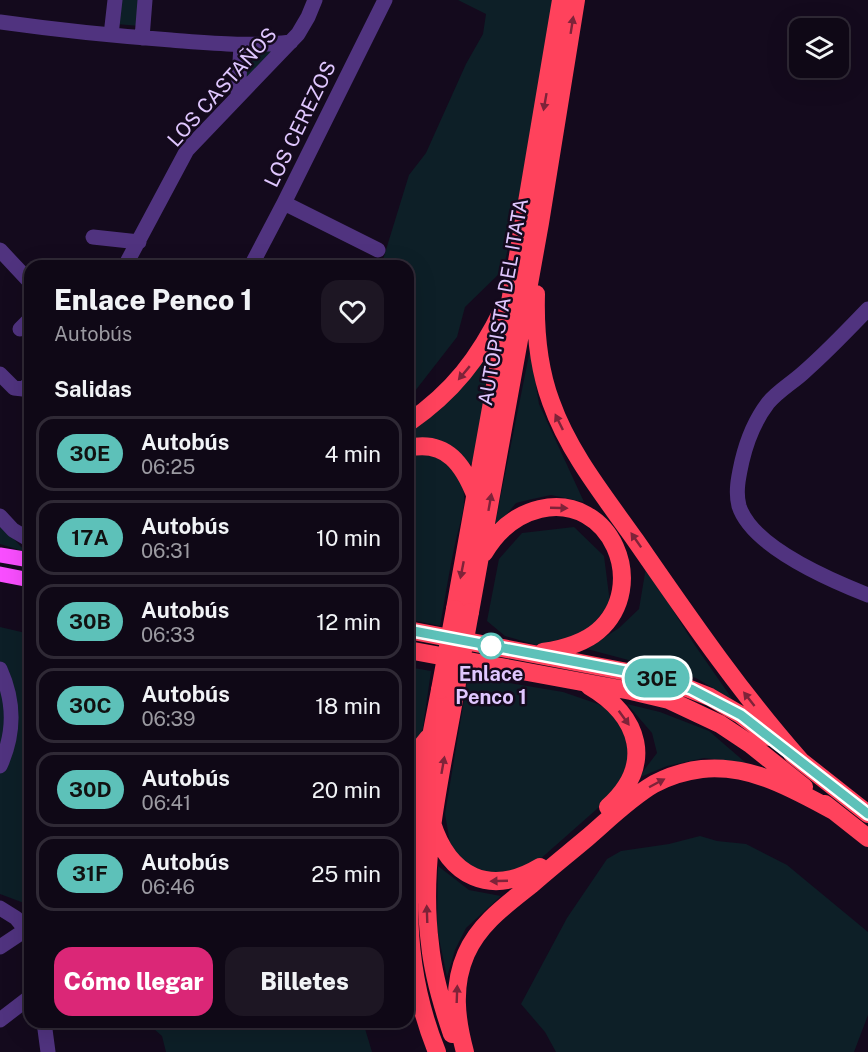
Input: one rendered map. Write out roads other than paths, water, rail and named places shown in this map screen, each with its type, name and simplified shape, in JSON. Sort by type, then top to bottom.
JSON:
[{"type":"highway","name":"AUTOPISTA DEL ITATA","points":[[463,610],[476,498],[561,0]]},
{"type":"highway","name":"AUTOPISTA DEL ITATA","points":[[463,610],[480,560],[540,223],[576,0]]},
{"type":"highway","points":[[540,223],[536,296],[537,338],[543,377],[560,423],[589,472],[720,662],[800,760]]},
{"type":"highway","points":[[414,418],[442,397],[474,362],[497,323],[513,285]]},
{"type":"highway","points":[[414,448],[428,447],[442,451],[453,458],[463,468],[476,498]]},
{"type":"highway","points":[[480,560],[493,539],[509,523],[527,513],[545,508],[563,507],[586,514],[605,530],[615,545],[620,563],[621,584],[618,603],[604,626],[589,638],[574,645],[531,653]]},
{"type":"highway","points":[[459,1052],[441,1000],[430,945],[427,901],[432,823],[448,692],[463,610]]},
{"type":"highway","points":[[414,631],[646,675],[691,689],[741,715],[868,814]]},
{"type":"highway","points":[[414,651],[651,695],[688,707],[757,749],[868,838]]},
{"type":"highway","points":[[432,823],[443,850],[459,869],[481,880],[507,881],[540,867],[617,799],[628,785],[634,770],[637,754],[635,738],[628,721],[620,710],[601,693],[580,682]]},
{"type":"highway","points":[[414,757],[432,731],[448,692]]},
{"type":"highway","points":[[414,828],[432,731]]},
{"type":"highway","points":[[465,1052],[456,996],[459,973],[473,941],[499,911],[643,792],[665,779],[689,771],[726,769],[770,779],[834,811]]},
{"type":"highway","points":[[414,967],[420,999],[437,1052]]},
{"type":"main road","points":[[0,555],[24,559]]},
{"type":"main road","points":[[0,574],[24,579]]},
{"type":"street","points":[[111,35],[115,0]]},
{"type":"street","points":[[142,38],[145,0]]},
{"type":"street","name":"LOS CASTAÑOS","points":[[128,260],[188,150],[291,42],[303,26],[315,0]]},
{"type":"street","name":"LOS CEREZOS","points":[[254,260],[385,0]]},
{"type":"street","points":[[0,21],[142,38],[241,45],[291,42]]},
{"type":"street","points":[[238,96],[241,45]]},
{"type":"street","points":[[284,203],[378,250]]},
{"type":"street","points":[[93,237],[139,242]]},
{"type":"street","points":[[0,250],[24,276]]},
{"type":"street","points":[[868,309],[833,346],[770,401],[757,418],[744,454],[737,489],[738,503],[742,512],[751,527],[771,546],[798,562],[868,595]]},
{"type":"street","points":[[0,374],[14,388],[24,388]]},
{"type":"street","points":[[0,516],[13,530],[24,536]]},
{"type":"street","points":[[0,669],[8,690],[12,716],[8,746],[0,766]]},
{"type":"street","points":[[0,908],[16,918],[24,927]]},
{"type":"street","points":[[0,947],[24,934]]},
{"type":"street","points":[[0,1020],[24,1002]]},
{"type":"street","points":[[45,1028],[48,1052]]},
{"type":"place","name":"Enlace Penco 1","points":[[491,646]]}]
